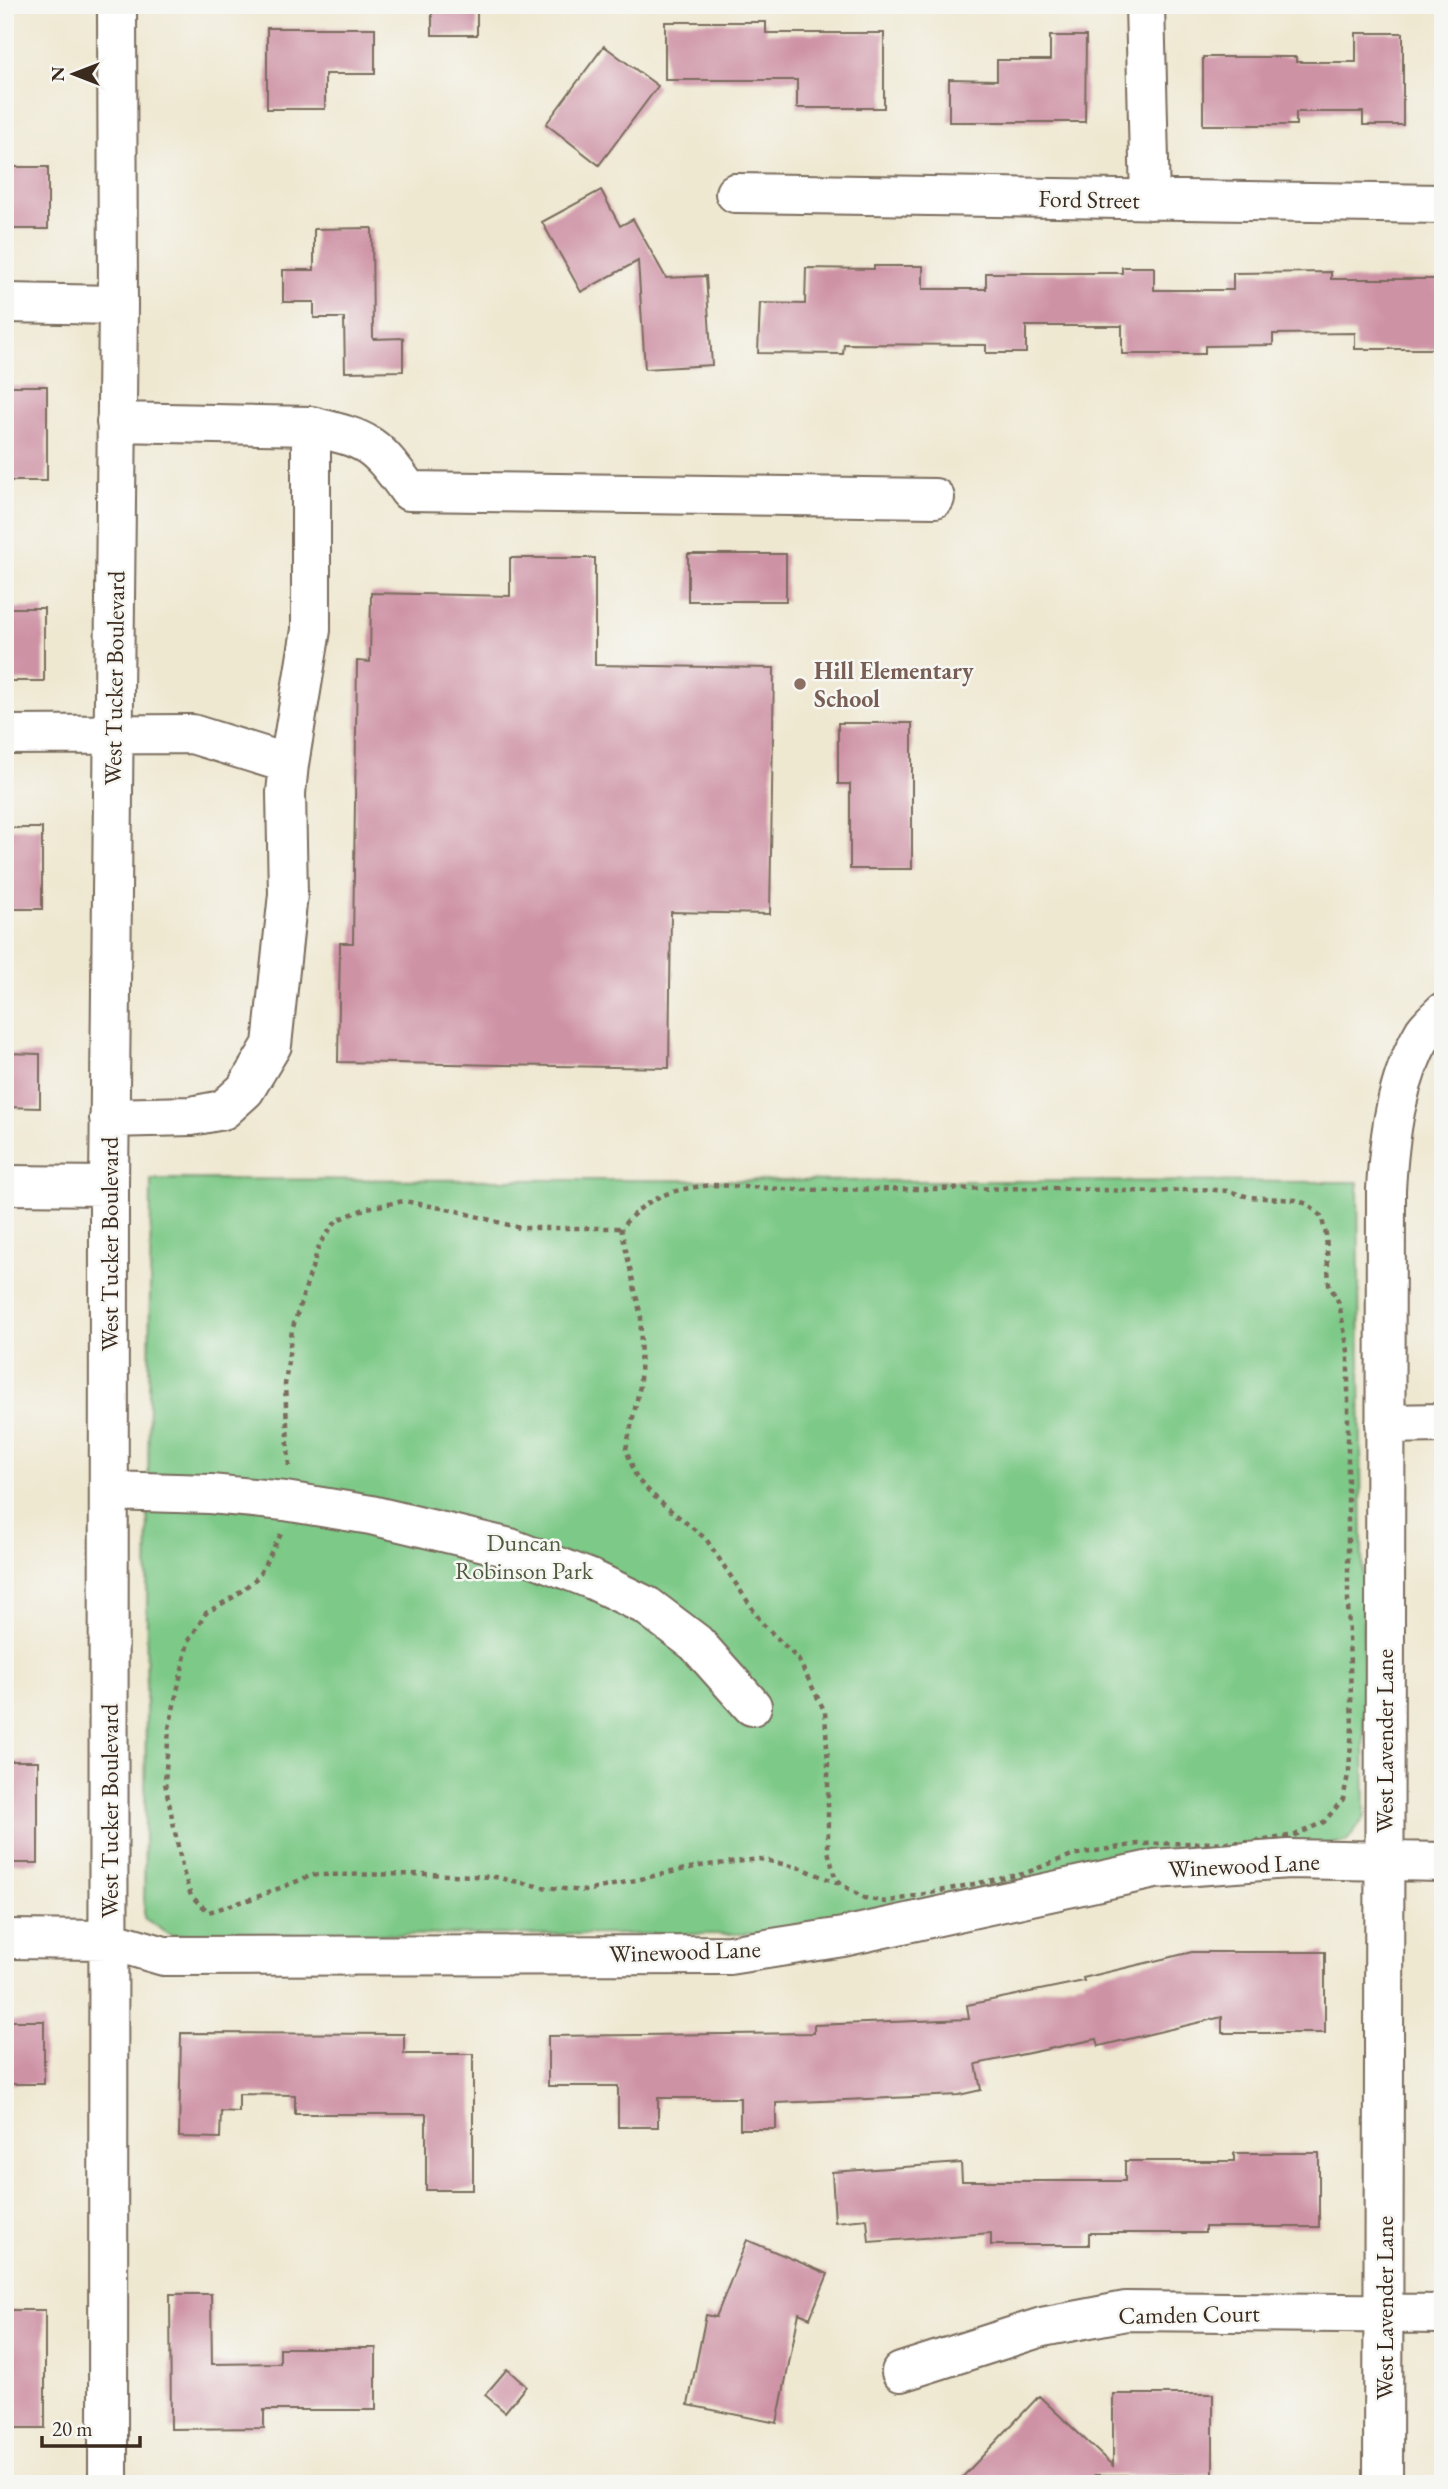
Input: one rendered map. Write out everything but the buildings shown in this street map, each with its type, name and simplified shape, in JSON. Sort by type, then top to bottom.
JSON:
[{"type":"street","name":"West Tucker Boulevard","points":[[108,2484],[109,1118],[118,305],[117,5]]},
{"type":"street","points":[[1145,5],[1150,200]]},
{"type":"street","name":"Ford Street","points":[[735,193],[1443,204]]},
{"type":"street","points":[[5,303],[118,305]]},
{"type":"street","points":[[116,422],[311,426],[357,437],[376,449],[409,491],[935,498]]},
{"type":"street","points":[[109,1118],[191,1116],[223,1110],[245,1090],[272,1045],[288,894],[286,793],[311,630],[311,426]]},
{"type":"street","points":[[5,735],[192,734],[289,764]]},
{"type":"street","name":"West Lavender Lane","points":[[1383,2484],[1386,1190],[1389,1139],[1401,1086],[1425,1031],[1443,1012]]},
{"type":"street","points":[[5,1185],[109,1186]]},
{"type":"street","points":[[1385,1423],[1443,1423]]},
{"type":"street","points":[[109,1491],[210,1494],[285,1501],[371,1515],[510,1548],[593,1580],[647,1606],[696,1643],[752,1706]]},
{"type":"street","name":"Winewood Lane","points":[[5,1939],[109,1940],[164,1956],[729,1955],[843,1937],[1155,1869],[1289,1859],[1443,1863]]},
{"type":"street","name":"Camden Court","points":[[901,2372],[1042,2327],[1126,2312],[1443,2314]]},
{"type":"path","points":[[713,1185],[800,1190],[1051,1188],[1154,1192],[1201,1189],[1228,1191],[1273,1200],[1296,1200],[1307,1204],[1321,1216],[1326,1234],[1329,1284],[1339,1303],[1348,1351],[1348,1604],[1352,1728],[1349,1770],[1343,1799],[1324,1822],[1294,1835],[1253,1842],[1138,1844],[1072,1856],[1023,1874],[886,1902],[864,1898],[844,1886],[801,1868],[760,1859],[687,1868],[586,1891],[542,1887],[495,1877],[428,1874],[313,1875],[209,1912],[191,1896],[183,1871],[165,1783],[169,1728],[188,1642],[206,1613],[235,1596],[258,1577],[280,1538],[285,1501],[290,1455],[285,1385],[292,1330],[320,1243],[337,1220],[367,1208],[404,1201],[457,1211],[520,1228],[621,1228],[655,1197],[682,1188],[713,1185]]},
{"type":"path","points":[[621,1228],[641,1317],[642,1355],[640,1387],[626,1449],[637,1479],[657,1500],[706,1539],[762,1623],[798,1659],[825,1712],[828,1851],[835,1877],[844,1886]]},
{"type":"green space","name":"Duncan Robinson Park","points":[[151,1179],[1358,1182],[1365,1817],[1346,1842],[1094,1869],[757,1934],[170,1935],[144,1918]]},
{"type":"place","name":"Hill Elementary School","points":[[800,684]]}]
